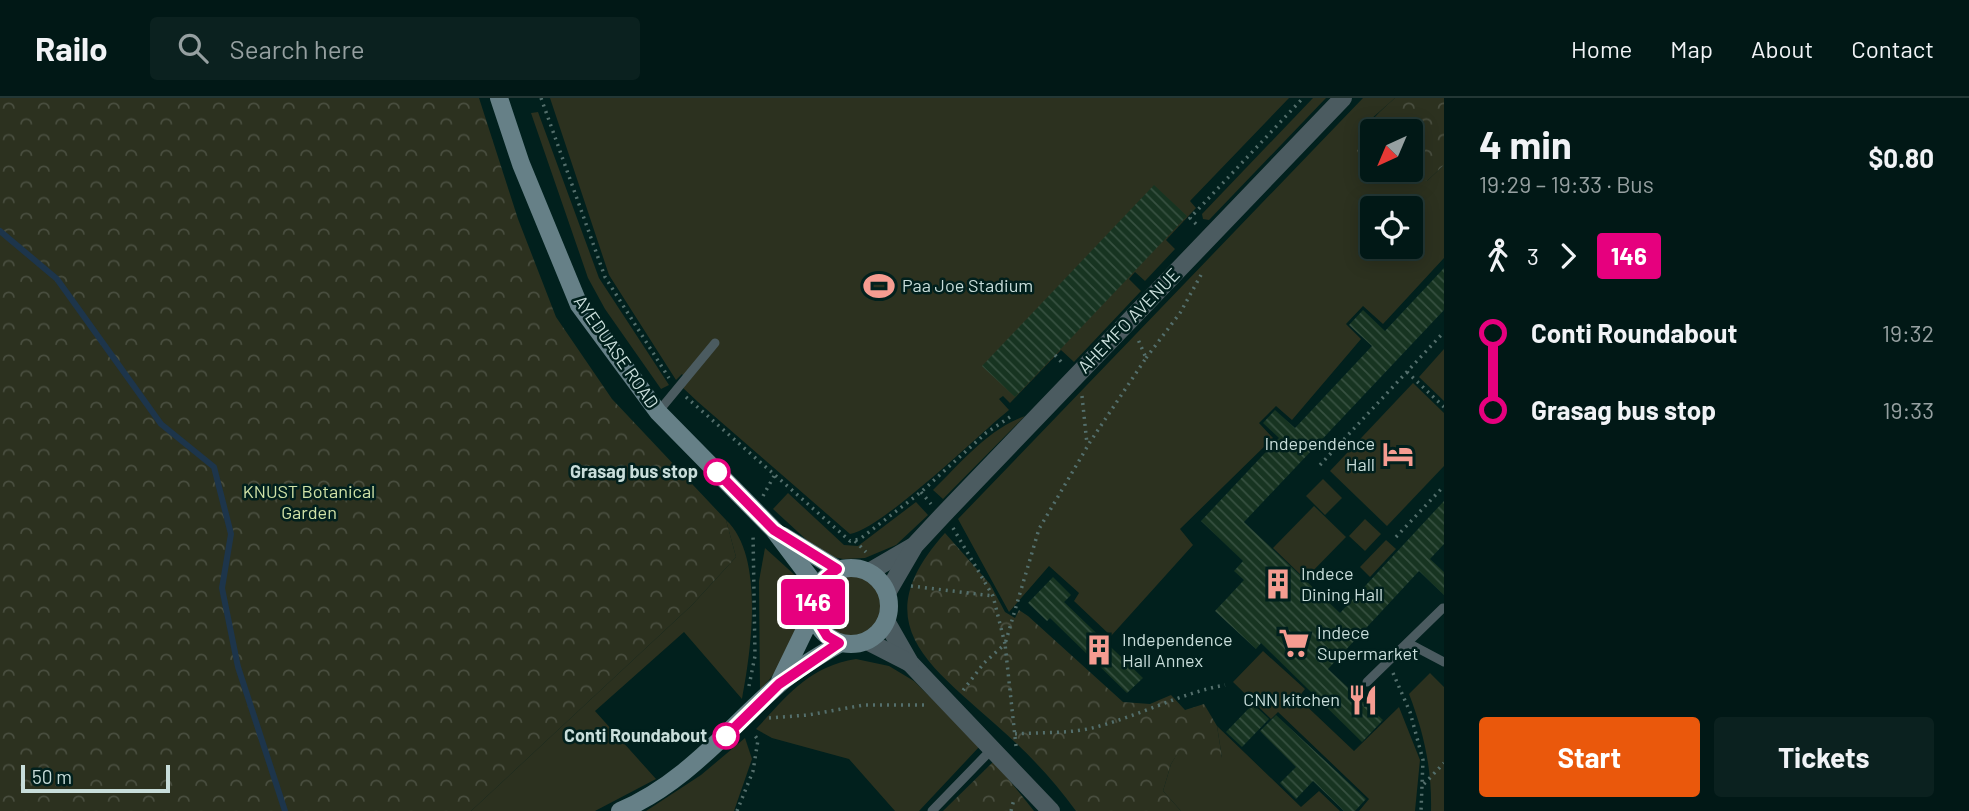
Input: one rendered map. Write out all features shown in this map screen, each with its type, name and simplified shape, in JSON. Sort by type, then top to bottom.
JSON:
[{"type":"street","name":"AYEDUASE ROAD","points":[[499,98],[521,164],[579,305],[658,412],[774,530],[817,587]]},
{"type":"street","name":"AHEMFO AVENUE","points":[[891,585],[915,545],[1343,98]]},
{"type":"street","name":"AYEDUASE ROAD","points":[[774,530],[837,569]]},
{"type":"street","name":"AHEMFO AVENUE","points":[[869,572],[915,545]]},
{"type":"street","points":[[779,684],[813,613],[817,587],[825,576],[837,569],[853,567],[869,572],[880,581],[891,585],[886,621],[879,633],[867,641],[839,643],[827,636],[813,613]]},
{"type":"street","points":[[886,621],[910,663],[1019,773],[1051,811]]},
{"type":"street","points":[[867,641],[910,663]]},
{"type":"street","points":[[620,811],[662,787],[712,750],[779,684],[839,643]]},
{"type":"lane","points":[[658,412],[715,343]]},
{"type":"lane","points":[[1367,682],[1443,608]]},
{"type":"lane","points":[[1408,643],[1444,662]]},
{"type":"lane","points":[[932,811],[993,747]]},
{"type":"path","points":[[541,98],[605,276],[634,327],[677,390],[850,541],[860,539],[921,492],[986,433],[1012,416]]},
{"type":"path","points":[[1208,239],[1190,218],[1303,98]]},
{"type":"path","points":[[742,720],[808,715],[864,705],[952,705],[984,663],[1005,644],[1039,528],[1090,442],[1146,358],[1180,313],[1202,271]]},
{"type":"path","points":[[1128,321],[1146,358]]},
{"type":"path","points":[[1320,465],[1444,332]]},
{"type":"path","points":[[1057,375],[1066,366]]},
{"type":"path","points":[[1407,372],[1444,407]]},
{"type":"path","points":[[742,720],[755,656],[751,554],[755,512],[774,476]]},
{"type":"path","points":[[1396,537],[1444,486]]},
{"type":"path","points":[[921,492],[959,535],[993,596],[1005,644],[1019,773]]},
{"type":"path","points":[[891,585],[993,596]]},
{"type":"path","points":[[1388,662],[1423,760],[1421,811]]},
{"type":"path","points":[[1015,734],[1093,728],[1156,709],[1193,691],[1225,685]]},
{"type":"path","points":[[737,811],[753,771],[758,740],[742,720]]},
{"type":"path","points":[[1422,786],[1444,763]]},
{"type":"green space","name":"KNUST Botanical Garden","points":[[0,98],[479,98],[518,219],[556,317],[612,399],[726,520],[736,557],[692,605],[471,811],[0,811]]},
{"type":"green space","name":"Paa Joe Stadium","points":[[550,98],[1289,98],[1190,201],[1196,208],[1166,240],[1175,249],[1145,281],[1135,272],[1129,279],[1141,291],[1074,362],[1061,350],[1010,403],[1003,396],[999,399],[1009,410],[954,459],[884,516],[850,534],[682,387],[687,381],[682,374],[676,380],[609,275]]},
{"type":"green space","points":[[1313,98],[1326,98],[1209,220],[1203,219],[1202,214]]},
{"type":"green space","points":[[1363,98],[1395,98],[1371,119],[1360,119],[1360,182],[1423,182],[1444,165],[1444,258],[1383,324],[1363,306],[1346,324],[1361,339],[1292,420],[1276,406],[1259,423],[1273,438],[1180,529],[1193,545],[1111,636],[1074,601],[1079,593],[1049,566],[1009,612],[958,519]]},
{"type":"green space","points":[[1395,98],[1444,98],[1444,165],[1427,181],[1423,181],[1423,119],[1373,119]]},
{"type":"green space","points":[[538,112],[599,278],[669,385],[661,389],[605,309],[588,278],[531,113]]},
{"type":"green space","points":[[1360,140],[1360,166],[1358,165]]},
{"type":"green space","points":[[1444,349],[1444,401],[1419,377]]},
{"type":"green space","points":[[1413,383],[1444,413],[1444,466],[1387,526],[1330,471]]},
{"type":"green space","points":[[1025,416],[943,499],[933,490],[987,438]]},
{"type":"green space","points":[[1323,479],[1342,498],[1325,515],[1306,496]]},
{"type":"green space","points":[[788,493],[844,545],[858,546],[916,502],[928,515],[896,545],[865,558],[843,559],[823,555],[773,509]]},
{"type":"green space","points":[[1314,506],[1346,537],[1305,579],[1273,548]]},
{"type":"green space","points":[[1365,519],[1381,534],[1365,551],[1349,536]]},
{"type":"green space","points":[[726,520],[738,536],[751,580],[751,631],[742,699],[684,632],[595,711],[656,779],[595,811],[471,811],[692,605],[736,557]]},
{"type":"green space","points":[[945,533],[990,584],[1005,612],[1015,618],[1019,610],[1028,616],[1123,702],[1150,704],[1171,695],[1185,710],[1204,704],[1217,726],[1222,758],[1193,760],[1180,750],[1171,764],[1163,791],[1181,811],[1076,811],[1028,755],[947,681],[928,660],[914,639],[908,616],[910,592],[921,564]]},
{"type":"green space","points":[[1386,540],[1396,549],[1370,577],[1360,567]]},
{"type":"green space","points":[[765,548],[797,577],[801,610],[788,652],[760,691],[759,581]]},
{"type":"green space","points":[[851,576],[868,581],[876,589],[881,606],[876,623],[868,631],[851,636],[834,631],[826,623],[821,606],[826,589],[834,581]]},
{"type":"green space","points":[[1263,651],[1305,689],[1298,698],[1354,751],[1399,707],[1420,760],[1415,811],[1359,811],[1369,799],[1278,712],[1271,719],[1233,682]]},
{"type":"green space","points":[[856,659],[889,666],[914,681],[980,746],[919,811],[895,811],[849,759],[772,738],[756,729],[800,684],[825,669]]},
{"type":"green space","points":[[1430,673],[1444,687],[1444,811],[1431,811],[1426,751],[1409,694]]},
{"type":"green space","points":[[1217,726],[1301,807],[1319,791],[1340,811],[1181,811],[1163,791],[1171,764],[1180,749],[1222,758]]},
{"type":"green space","points":[[745,738],[752,759],[734,811],[646,811],[701,775]]},
{"type":"green space","points":[[994,761],[1034,811],[943,811]]},
{"type":"building","points":[[1154,185],[1187,216],[1015,397],[982,366]]},
{"type":"building","points":[[1444,268],[1444,310],[1244,522],[1340,613],[1444,501],[1444,544],[1430,559],[1444,572],[1444,595],[1419,571],[1328,669],[1383,720],[1362,742],[1261,643],[1256,649],[1215,611],[1244,580],[1234,571],[1243,561],[1201,521],[1279,438],[1263,423],[1275,410],[1295,428],[1372,346],[1349,325],[1363,310],[1385,331]]},
{"type":"building","name":"Independence Hall Annex","points":[[1053,577],[1071,595],[1064,602],[1143,678],[1127,693],[1050,618],[1047,621],[1028,603]]},
{"type":"building","points":[[1253,704],[1269,719],[1242,747],[1226,732]]},
{"type":"building","points":[[1276,715],[1366,799],[1355,811],[1344,811],[1313,781],[1296,799],[1280,783],[1296,767],[1260,731]]},
{"type":"waterway","points":[[0,231],[57,279],[161,424],[214,467],[231,534],[222,588],[238,667],[285,811]]},
{"type":"bus line","name":"146","points":[[717,472],[774,530],[837,569],[825,576],[817,587],[813,613],[818,626],[827,636],[839,643],[779,684],[726,736]]},
{"type":"place","name":"Paa Joe Stadium","points":[[879,286]]},
{"type":"place","name":"Independence Hall","points":[[1398,454]]},
{"type":"place","name":"Grasag bus stop","points":[[717,472]]},
{"type":"place","name":"Indece Dining Hall","points":[[1278,584]]},
{"type":"place","name":"Indece Supermarket","points":[[1294,643]]},
{"type":"place","name":"Independence Hall Annex","points":[[1099,650]]},
{"type":"place","name":"CNN kitchen","points":[[1363,700]]},
{"type":"place","name":"Conti Roundabout","points":[[726,736]]}]
